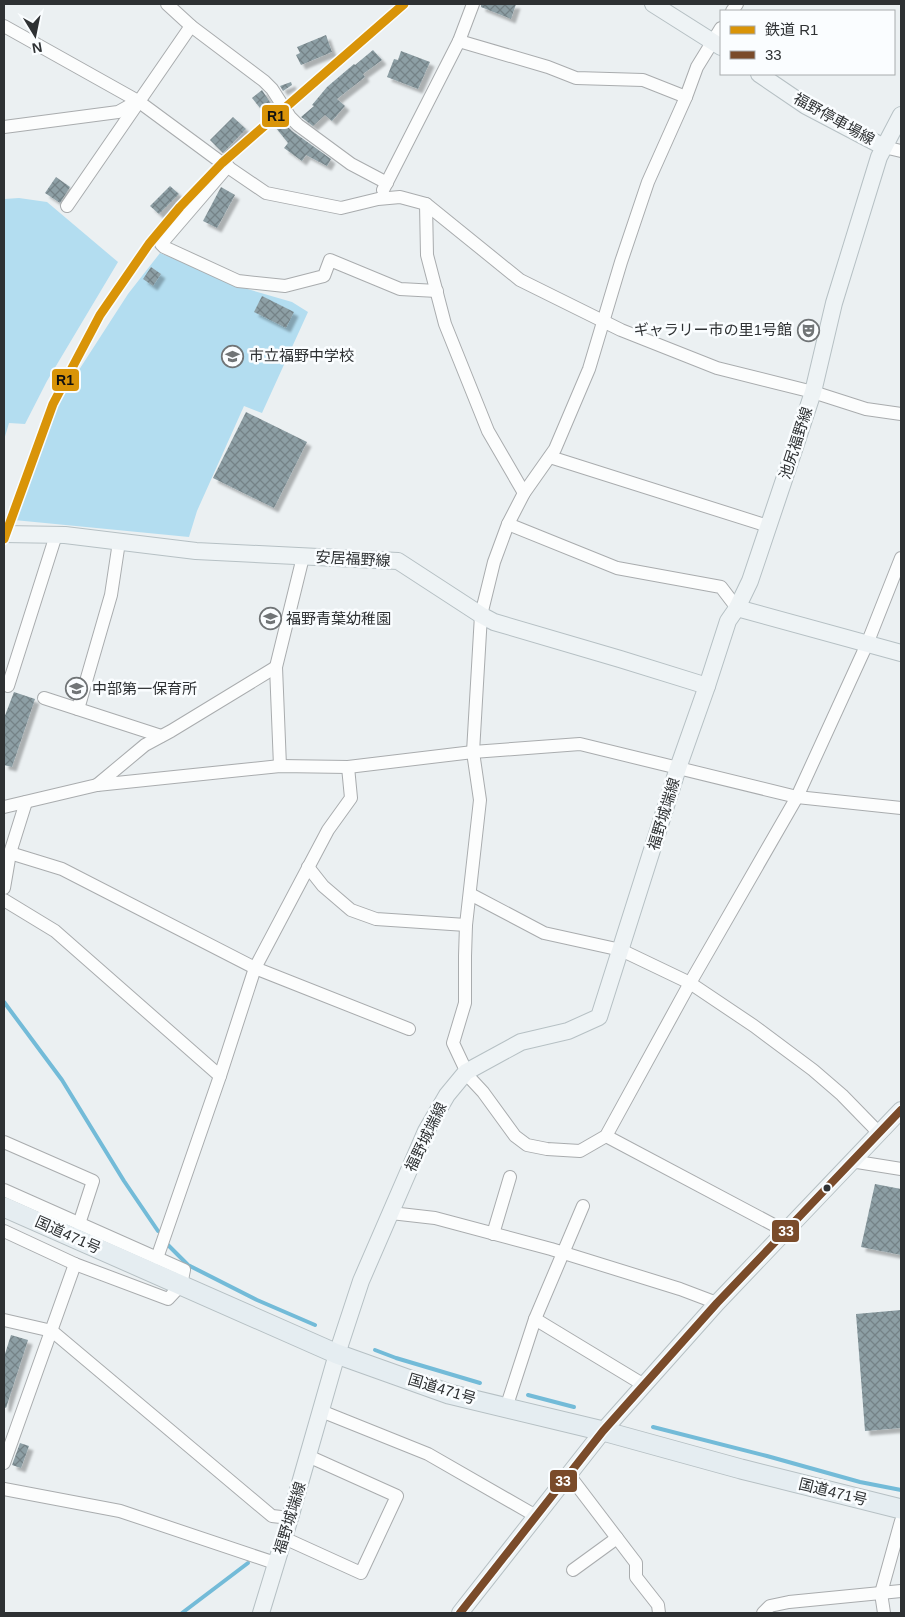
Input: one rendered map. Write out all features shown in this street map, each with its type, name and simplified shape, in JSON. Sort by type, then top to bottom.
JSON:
[{"type":"highway","name":"国道471号","points":[[4,1207],[337,1354],[449,1394],[603,1431],[742,1469],[901,1509]]},
{"type":"main road","points":[[653,4],[719,39]]},
{"type":"main road","name":"福野停車場線","points":[[760,75],[806,106],[884,146]]},
{"type":"main road","name":"池尻福野線","points":[[737,608],[750,581],[813,392],[834,303],[879,158],[901,115]]},
{"type":"main road","name":"安居福野線","points":[[4,534],[56,535],[196,552],[398,561],[494,622],[620,658],[707,686]]},
{"type":"main road","points":[[737,608],[901,653]]},
{"type":"main road","name":"福野城端線","points":[[261,1613],[337,1354],[361,1280],[426,1131],[447,1095],[466,1072],[520,1042],[568,1031],[599,1017],[678,768],[728,621],[737,608]]},
{"type":"main road","points":[[460,1613],[603,1431],[717,1303],[901,1110]]},
{"type":"street","points":[[167,4],[191,26],[264,81],[298,125],[351,164],[387,183]]},
{"type":"street","points":[[378,200],[459,41],[474,4]]},
{"type":"street","points":[[4,26],[138,101],[266,193],[341,208],[400,196],[426,204],[520,280],[621,330],[717,368],[813,392],[866,409],[901,414]]},
{"type":"street","points":[[67,206],[191,26]]},
{"type":"street","points":[[719,39],[697,67],[648,182],[621,262],[589,369],[556,449],[524,493],[508,524],[494,562],[481,615],[473,752],[480,800],[466,925],[465,1003],[453,1042],[466,1072],[515,1136],[527,1146],[580,1151],[606,1136],[690,983],[797,797],[867,644],[901,558]]},
{"type":"street","points":[[459,41],[548,67],[576,78],[644,80],[686,96]]},
{"type":"street","points":[[4,128],[118,112],[138,101]]},
{"type":"street","points":[[884,146],[901,151]]},
{"type":"street","points":[[228,166],[160,244],[238,281],[286,286],[324,276],[330,260],[400,289],[436,291]]},
{"type":"street","points":[[426,204],[427,255],[446,324],[488,431],[524,493]]},
{"type":"street","points":[[550,456],[768,526]]},
{"type":"street","points":[[508,524],[617,568],[721,587],[737,608]]},
{"type":"street","points":[[8,686],[56,535]]},
{"type":"street","points":[[78,709],[111,594],[119,542]]},
{"type":"street","points":[[280,766],[276,667],[302,557]]},
{"type":"street","points":[[97,785],[145,745],[276,667]]},
{"type":"street","points":[[44,698],[161,736]]},
{"type":"street","points":[[4,807],[97,785],[280,766],[348,767],[473,752],[580,744],[797,797],[901,808]]},
{"type":"street","points":[[157,1258],[255,968],[328,830],[352,798],[348,767]]},
{"type":"street","points":[[4,888],[10,853],[26,802]]},
{"type":"street","points":[[10,853],[62,869],[255,968],[409,1029]]},
{"type":"street","points":[[308,867],[323,886],[351,910],[376,919],[466,925]]},
{"type":"street","points":[[470,894],[544,933],[621,950],[690,983],[754,1026],[814,1070],[842,1095],[879,1133]]},
{"type":"street","points":[[4,900],[55,931],[220,1076]]},
{"type":"street","points":[[606,1136],[785,1231]]},
{"type":"street","points":[[4,1142],[93,1182],[79,1224]]},
{"type":"street","points":[[852,1162],[901,1169]]},
{"type":"street","points":[[493,1234],[510,1177]]},
{"type":"street","points":[[4,1190],[184,1270],[181,1285],[168,1299],[75,1264],[4,1231]]},
{"type":"street","points":[[506,1408],[536,1318],[584,1206]]},
{"type":"street","points":[[391,1213],[435,1218],[563,1253],[680,1289],[717,1303]]},
{"type":"street","points":[[4,1463],[75,1264]]},
{"type":"street","points":[[536,1318],[644,1385]]},
{"type":"street","points":[[4,1320],[52,1331],[272,1516],[290,1518]]},
{"type":"street","points":[[321,1411],[428,1454],[536,1516]]},
{"type":"street","points":[[284,1538],[361,1573],[397,1496],[308,1456]]},
{"type":"street","points":[[569,1475],[636,1563],[636,1577],[658,1605],[659,1613]]},
{"type":"street","points":[[4,1489],[120,1511],[275,1563]]},
{"type":"street","points":[[884,1613],[881,1593],[901,1521]]},
{"type":"street","points":[[573,1570],[617,1538]]},
{"type":"street","points":[[763,1613],[770,1606],[789,1602],[901,1591]]},
{"type":"shaded area","points":[[19,198],[47,202],[118,262],[47,381],[25,424],[9,423],[4,440],[4,199]]},
{"type":"shaded area","points":[[160,253],[244,288],[292,302],[308,312],[262,413],[244,406],[197,511],[189,537],[14,520],[55,407],[128,294]]},
{"type":"building","points":[[481,4],[516,4],[511,19],[481,7]]},
{"type":"building","points":[[326,35],[332,52],[301,65],[296,55],[300,53],[297,47]]},
{"type":"building","points":[[373,50],[382,60],[363,74],[365,77],[337,99],[345,106],[332,121],[325,115],[313,126],[301,117],[314,106],[312,105],[327,87]]},
{"type":"building","points":[[401,51],[430,62],[418,89],[387,77],[394,59],[398,60]]},
{"type":"building","points":[[291,82],[292,85],[283,91],[280,86]]},
{"type":"building","points":[[262,90],[283,122],[292,131],[331,159],[327,166],[306,155],[302,161],[284,148],[288,143],[252,98]]},
{"type":"building","points":[[233,117],[246,129],[223,153],[210,140]]},
{"type":"building","points":[[56,177],[70,187],[60,203],[45,193]]},
{"type":"building","points":[[170,186],[179,194],[159,214],[150,206]]},
{"type":"building","points":[[221,187],[235,195],[217,228],[203,221]]},
{"type":"building","points":[[151,267],[161,274],[153,286],[143,279]]},
{"type":"building","points":[[262,296],[294,312],[286,328],[254,312]]},
{"type":"building","points":[[246,412],[307,442],[274,508],[213,478]]},
{"type":"building","points":[[14,692],[35,699],[12,767],[4,765],[4,718]]},
{"type":"building","points":[[875,1184],[901,1189],[901,1255],[861,1247]]},
{"type":"building","points":[[901,1310],[901,1428],[865,1431],[856,1314]]},
{"type":"building","points":[[11,1335],[28,1340],[6,1408],[4,1407],[4,1357]]},
{"type":"building","points":[[20,1443],[29,1446],[21,1468],[12,1465]]},
{"type":"waterway","points":[[4,1002],[62,1080],[124,1181],[158,1231]]},
{"type":"waterway","points":[[167,1244],[188,1265],[257,1300],[315,1325]]},
{"type":"waterway","points":[[375,1350],[480,1383]]},
{"type":"waterway","points":[[528,1395],[574,1407]]},
{"type":"waterway","points":[[653,1427],[860,1482],[901,1490]]},
{"type":"waterway","points":[[182,1613],[248,1563]]},
{"type":"rail line","name":"R1","points":[[4,539],[53,404],[100,315],[149,244],[180,207],[222,163],[404,4]]},
{"type":"transit line","name":"33","points":[[460,1613],[603,1431],[717,1303],[901,1110]]},
{"type":"place","name":"ギャラリー市の里1号館","points":[[808,330]]},
{"type":"place","name":"市立福野中学校","points":[[233,356]]},
{"type":"place","name":"福野青葉幼稚園","points":[[270,619]]},
{"type":"place","name":"中部第一保育所","points":[[76,689]]}]
